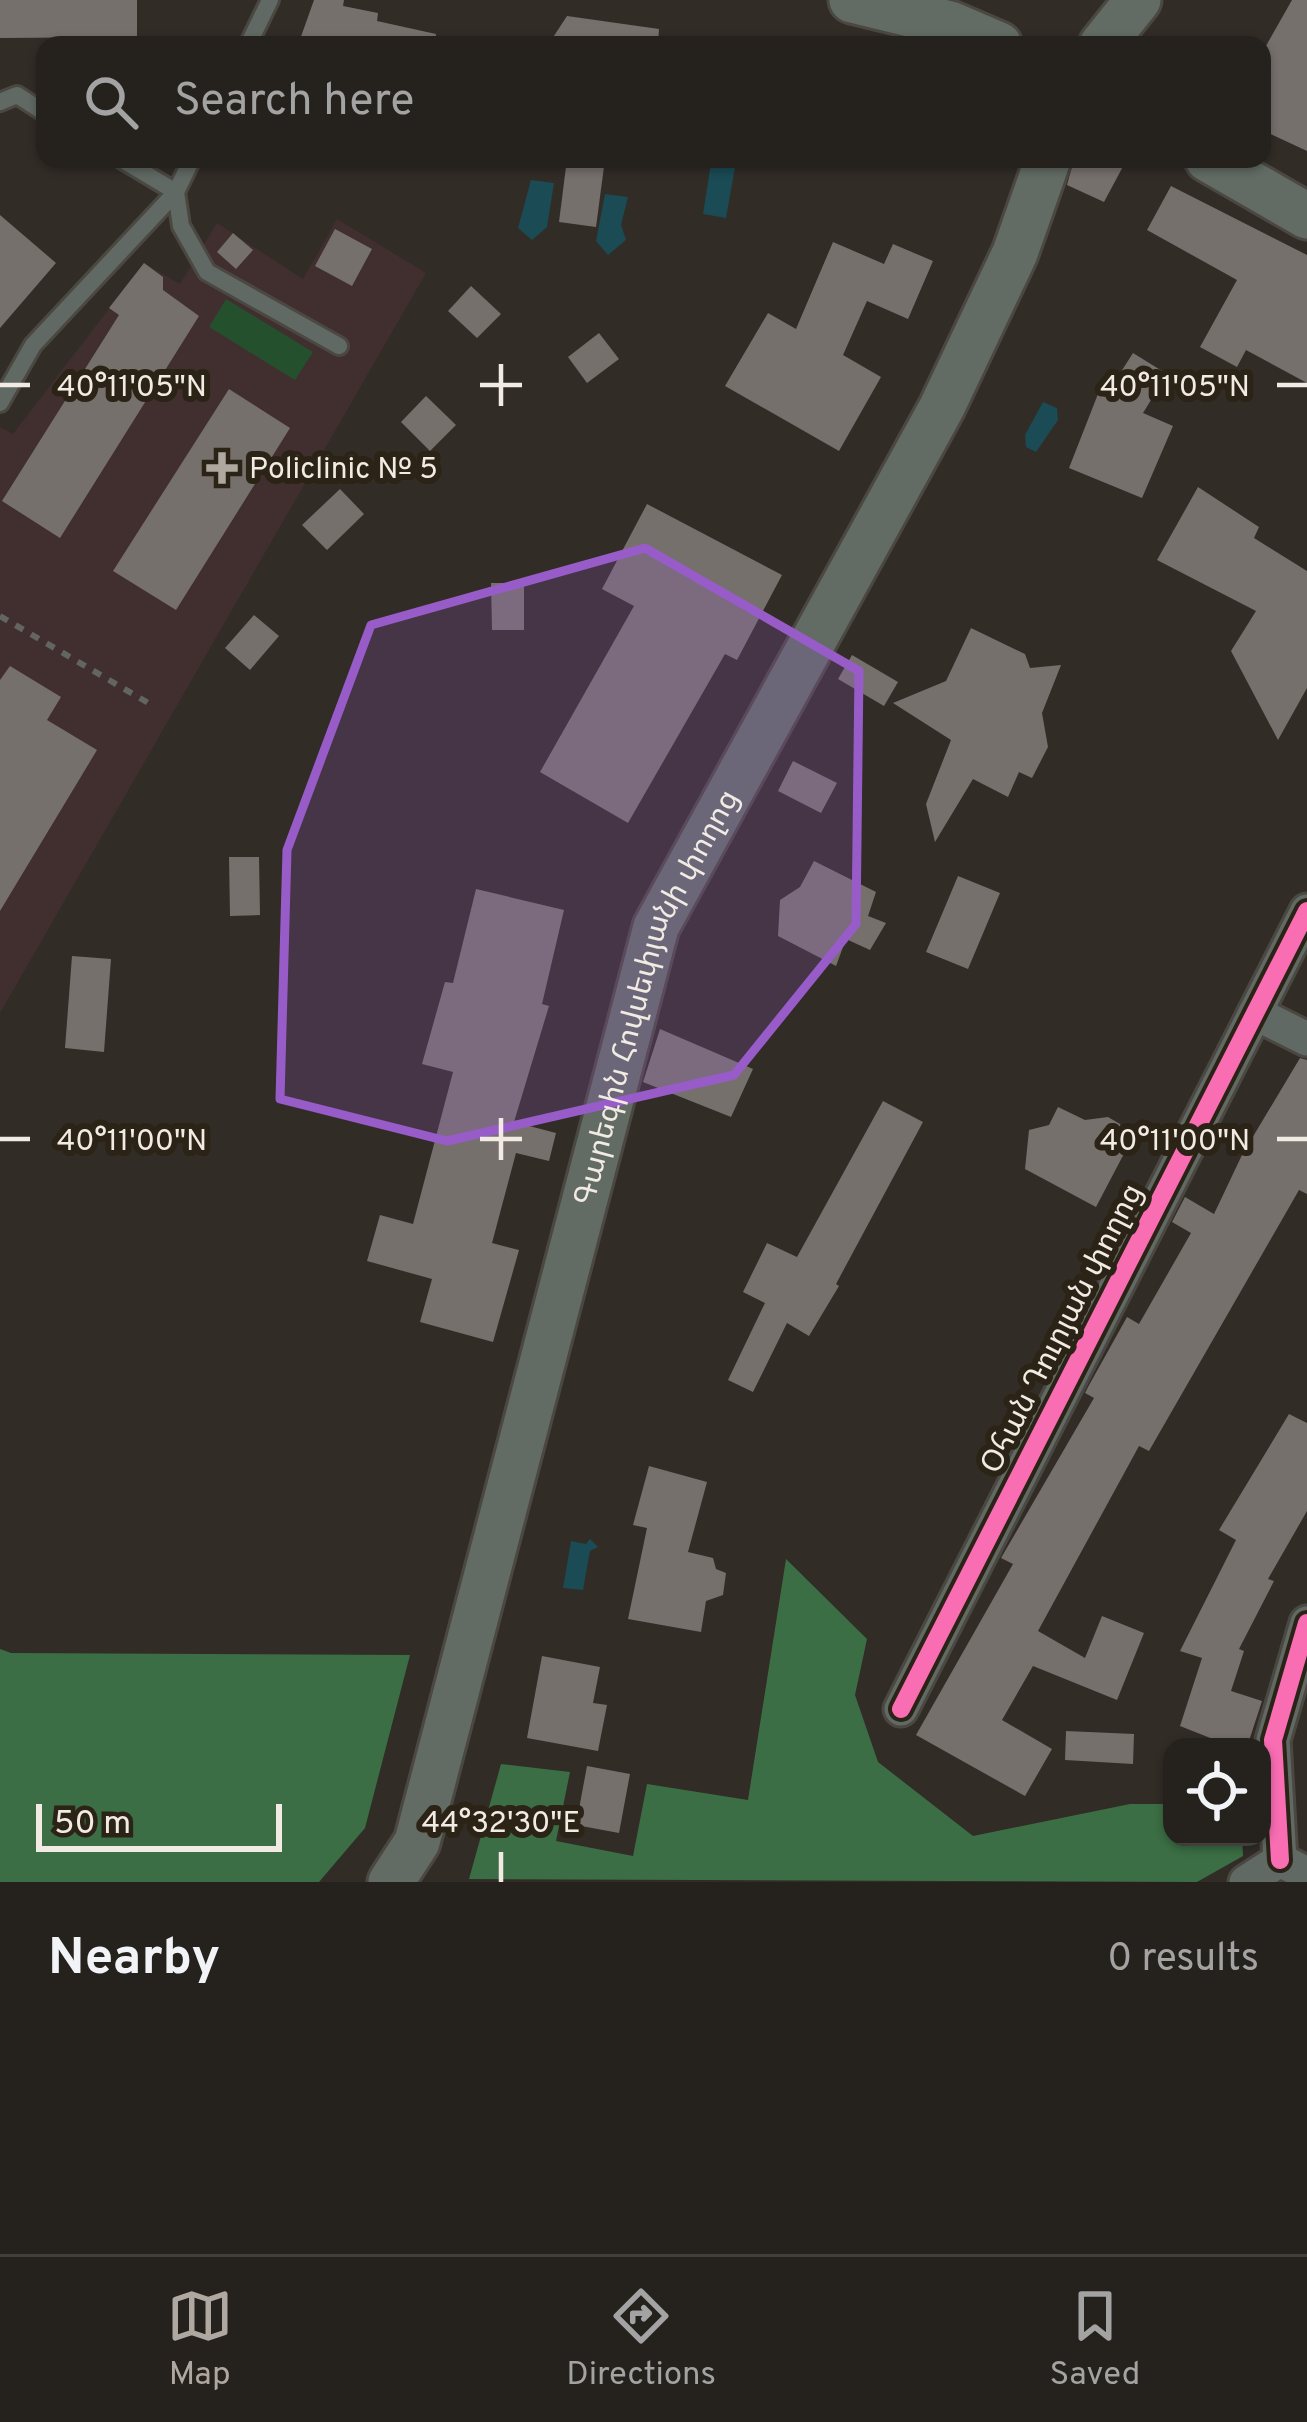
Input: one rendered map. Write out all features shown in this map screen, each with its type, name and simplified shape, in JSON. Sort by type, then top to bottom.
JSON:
[{"type":"main road","points":[[852,0],[950,24],[978,36]]},
{"type":"main road","points":[[1109,36],[1138,0]]},
{"type":"main road","name":"Գարեգին Հովսեփյանի փողոց","points":[[392,1882],[417,1842],[656,927],[942,407],[1016,254],[1045,168]]},
{"type":"main road","points":[[1224,168],[1307,216]]},
{"type":"street","name":"Օհան Դուրյան փողոց","points":[[901,1709],[1307,910]]},
{"type":"street","points":[[1255,1012],[1307,1040]]},
{"type":"street","points":[[1246,1882],[1294,1867],[1273,1740],[1307,1623]]},
{"type":"lane","points":[[252,36],[270,0]]},
{"type":"lane","points":[[0,101],[17,95],[36,107]]},
{"type":"lane","points":[[137,168],[176,192]]},
{"type":"lane","points":[[0,403],[33,345],[176,192],[188,168]]},
{"type":"lane","points":[[176,192],[181,226],[207,272],[339,346]]},
{"type":"path","points":[[0,616],[150,704]]},
{"type":"highlighted area","points":[[645,548],[859,671],[856,924],[734,1075],[447,1141],[280,1099],[287,850],[371,625]]},
{"type":"shaded area","points":[[337,219],[426,273],[0,1013],[0,427],[13,434],[144,263],[180,284],[217,223],[303,279]]},
{"type":"green space","points":[[226,299],[313,352],[295,380],[209,327]]},
{"type":"green space","points":[[786,1559],[867,1639],[855,1695],[878,1762],[973,1836],[1130,1804],[1163,1804],[1163,1846],[1242,1846],[1243,1856],[1197,1882],[469,1879],[501,1764],[570,1772],[556,1841],[633,1856],[647,1784],[748,1800]]},
{"type":"green space","points":[[0,1649],[11,1653],[410,1655],[365,1828],[319,1882],[0,1882]]},
{"type":"water","points":[[710,168],[735,168],[726,218],[703,214]]},
{"type":"water","points":[[531,180],[554,183],[547,227],[532,240],[518,228]]},
{"type":"water","points":[[605,194],[628,197],[621,225],[626,240],[608,255],[596,241]]},
{"type":"water","points":[[1043,402],[1057,408],[1058,420],[1036,452],[1026,447],[1025,435]]},
{"type":"water","points":[[590,1539],[598,1547],[590,1551],[583,1590],[563,1588],[571,1541],[586,1544]]},
{"type":"building","points":[[0,0],[137,0],[137,36],[0,38]]},
{"type":"building","points":[[314,0],[344,0],[343,6],[378,13],[377,21],[436,34],[436,36],[301,36]]},
{"type":"building","points":[[1292,0],[1307,0],[1307,151],[1271,134],[1271,37]]},
{"type":"building","points":[[567,16],[659,29],[659,36],[554,36]]},
{"type":"building","points":[[566,168],[604,168],[596,227],[559,222]]},
{"type":"building","points":[[1072,168],[1122,168],[1104,202],[1067,185]]},
{"type":"building","points":[[1171,186],[1307,255],[1307,383],[1246,350],[1237,367],[1200,347],[1237,280],[1147,230]]},
{"type":"building","points":[[0,215],[56,263],[0,328]]},
{"type":"building","points":[[335,229],[372,249],[352,286],[315,266]]},
{"type":"building","points":[[233,233],[253,250],[236,269],[217,252]]},
{"type":"building","points":[[833,242],[884,264],[893,244],[933,261],[908,319],[867,301],[843,355],[881,377],[839,451],[725,386],[768,313],[796,329]]},
{"type":"building","points":[[144,263],[163,277],[163,290],[199,316],[60,538],[2,501],[119,315],[109,308]]},
{"type":"building","points":[[471,286],[501,314],[477,338],[448,311]]},
{"type":"building","points":[[599,333],[619,359],[587,383],[568,357]]},
{"type":"building","points":[[1133,353],[1167,374],[1143,413],[1173,426],[1142,498],[1069,468],[1098,394],[1105,397]]},
{"type":"building","points":[[229,389],[290,428],[176,610],[113,571]]},
{"type":"building","points":[[426,396],[456,425],[430,451],[401,422]]},
{"type":"building","points":[[1198,487],[1259,527],[1254,538],[1307,571],[1307,688],[1278,740],[1231,651],[1256,611],[1157,560]]},
{"type":"building","points":[[340,489],[364,514],[327,550],[302,525]]},
{"type":"building","points":[[647,504],[782,575],[737,660],[725,654],[628,823],[540,772],[634,606],[602,589]]},
{"type":"building","points":[[491,583],[524,583],[524,630],[492,630]]},
{"type":"building","points":[[254,615],[279,636],[250,670],[225,648]]},
{"type":"building","points":[[971,628],[1025,654],[1030,668],[1061,665],[1042,713],[1048,747],[1032,778],[1019,772],[1008,797],[973,779],[935,842],[926,804],[951,740],[893,703],[946,681]]},
{"type":"building","points":[[852,655],[898,682],[884,706],[838,679]]},
{"type":"building","points":[[10,666],[61,697],[47,720],[97,750],[0,911],[0,680]]},
{"type":"building","points":[[793,761],[837,783],[821,813],[778,791]]},
{"type":"building","points":[[229,857],[259,857],[260,915],[230,916]]},
{"type":"building","points":[[814,861],[876,892],[868,916],[886,923],[870,950],[846,939],[836,966],[778,936],[780,900],[800,887]]},
{"type":"building","points":[[958,876],[1000,893],[968,969],[926,952]]},
{"type":"building","points":[[476,889],[564,910],[542,1004],[549,1006],[514,1122],[556,1133],[549,1161],[516,1153],[492,1243],[519,1250],[493,1342],[420,1322],[432,1279],[367,1261],[380,1215],[413,1224],[453,1072],[422,1064],[445,982],[453,983]]},
{"type":"building","points":[[72,956],[111,959],[104,1052],[65,1048]]},
{"type":"building","points":[[660,1029],[753,1069],[731,1117],[643,1082]]},
{"type":"building","points":[[1300,1058],[1307,1060],[1307,1194],[1299,1190],[1149,1451],[1139,1446],[1038,1631],[1085,1658],[1102,1616],[1144,1633],[1117,1700],[1033,1666],[1002,1720],[1052,1749],[1025,1796],[916,1735],[1013,1564],[1001,1558],[1094,1398],[1085,1393],[1088,1387],[1127,1317],[1139,1324],[1191,1233],[1172,1222],[1185,1197],[1214,1214],[1242,1155]]},
{"type":"building","points":[[883,1101],[923,1122],[839,1286],[809,1336],[787,1323],[753,1392],[728,1380],[765,1303],[743,1292],[767,1243],[797,1257]]},
{"type":"building","points":[[1058,1107],[1085,1120],[1108,1117],[1120,1124],[1128,1146],[1096,1207],[1025,1169],[1029,1130],[1049,1125]]},
{"type":"building","points":[[1289,1414],[1307,1423],[1307,1511],[1268,1579],[1274,1581],[1239,1649],[1244,1651],[1231,1691],[1262,1701],[1250,1738],[1210,1738],[1180,1726],[1202,1658],[1180,1651],[1236,1540],[1219,1530]]},
{"type":"building","points":[[649,1466],[707,1482],[688,1552],[713,1558],[716,1569],[726,1573],[723,1595],[706,1601],[701,1632],[628,1619],[647,1528],[633,1525]]},
{"type":"building","points":[[542,1656],[600,1667],[593,1703],[607,1705],[598,1751],[527,1738]]},
{"type":"building","points":[[1066,1731],[1134,1734],[1133,1764],[1065,1760]]},
{"type":"building","points":[[587,1766],[630,1774],[619,1833],[576,1825]]},
{"type":"cycle path","points":[[901,1709],[1307,911]]},
{"type":"cycle path","points":[[1280,1860],[1273,1740],[1307,1623]]},
{"type":"place","name":"Policlinic № 5","points":[[222,468]]}]
